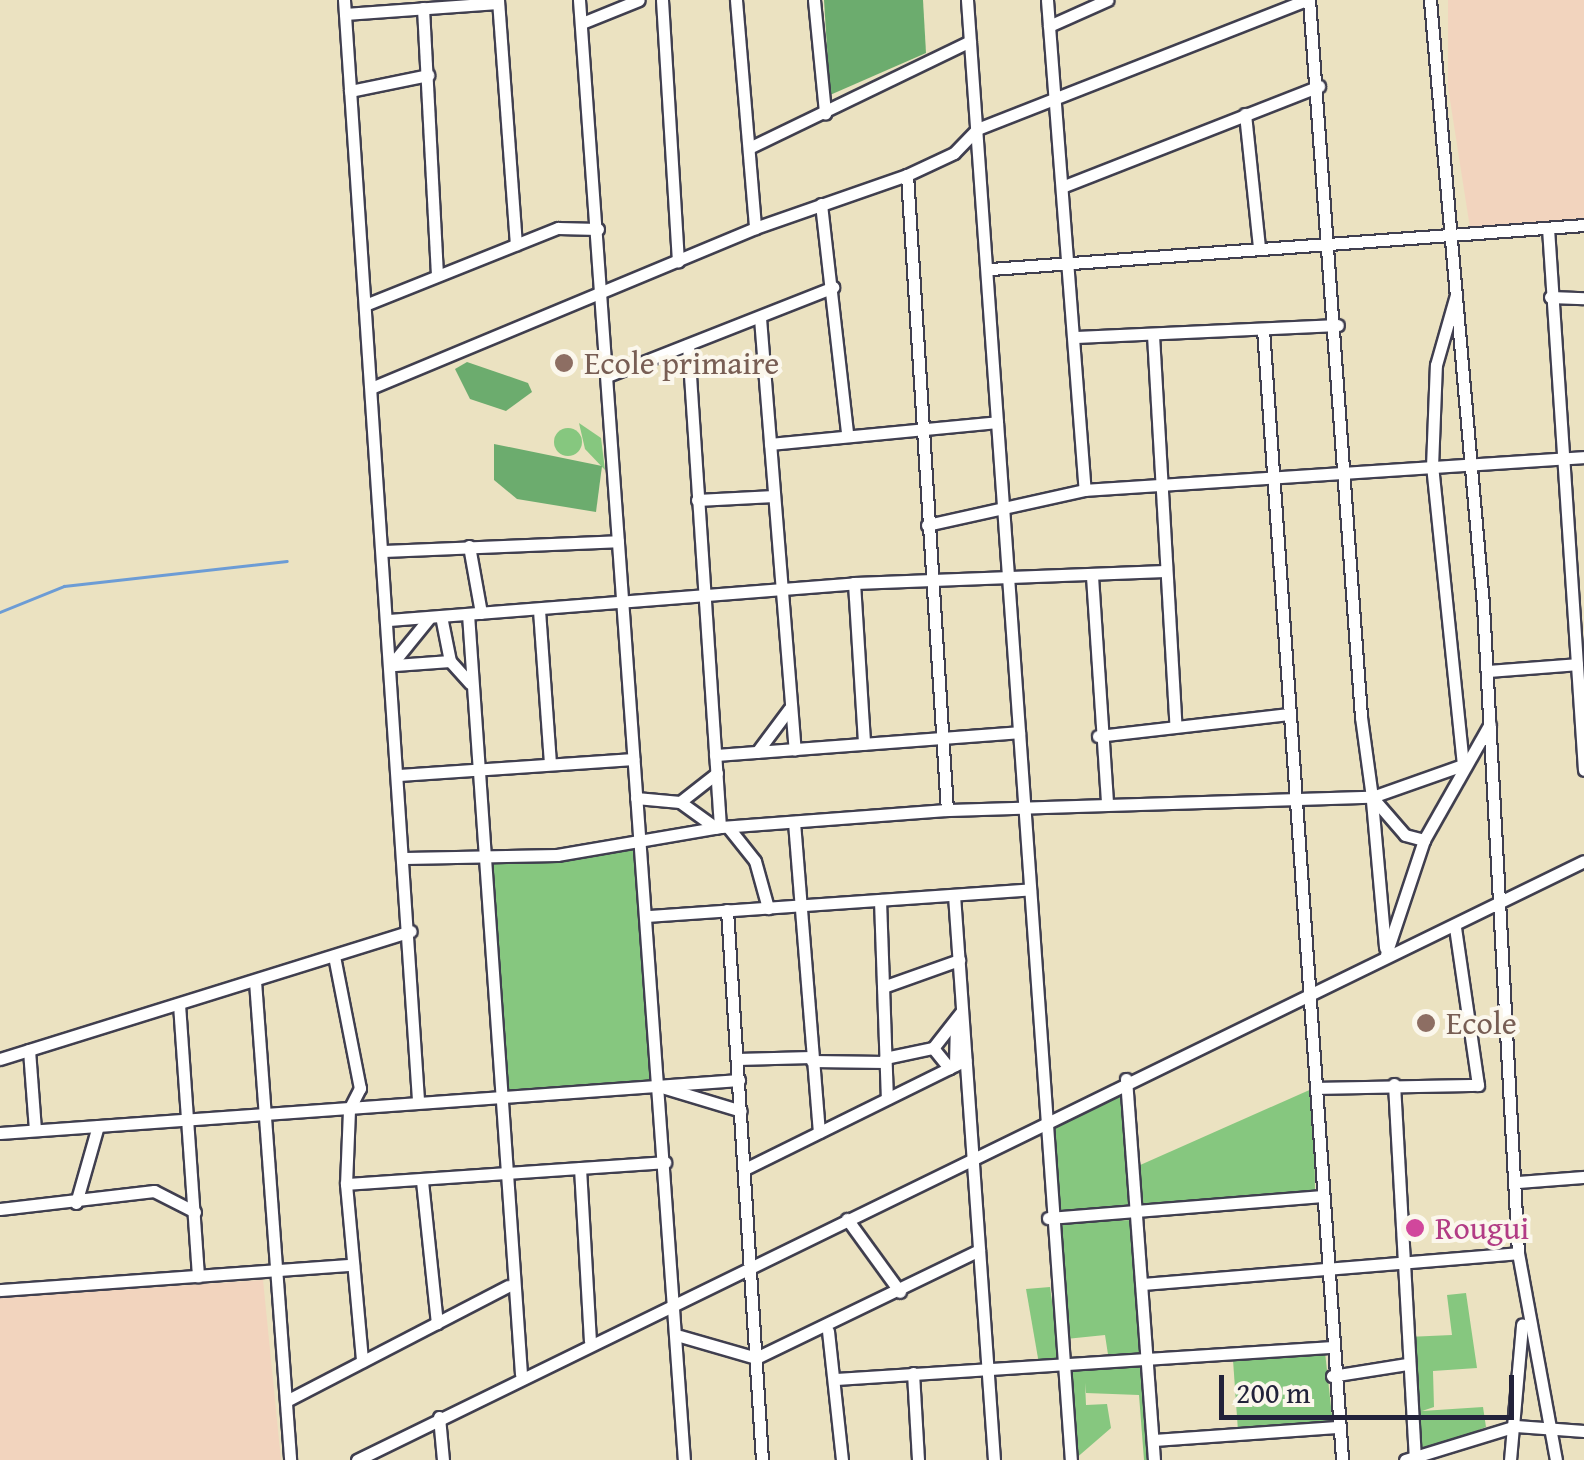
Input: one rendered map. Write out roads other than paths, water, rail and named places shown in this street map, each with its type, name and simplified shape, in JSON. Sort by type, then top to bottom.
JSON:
[{"type":"street","points":[[344,0],[410,930],[418,1102]]},
{"type":"street","points":[[579,0],[610,375],[621,607],[680,1336],[684,1460]]},
{"type":"street","points":[[582,23],[639,0]]},
{"type":"street","points":[[662,0],[678,262]]},
{"type":"street","points":[[736,0],[755,228]]},
{"type":"street","points":[[814,0],[824,113]]},
{"type":"street","points":[[967,0],[992,269],[998,422],[1026,809],[1048,1218],[1071,1460]]},
{"type":"street","points":[[1047,0],[1058,102],[1085,490]]},
{"type":"street","points":[[1049,26],[1107,0]]},
{"type":"street","points":[[371,388],[755,228],[907,176],[954,153],[977,129],[1058,102],[1308,0],[1332,240],[1344,473],[1386,954]]},
{"type":"street","points":[[1430,0],[1487,671],[1518,1254],[1524,1314],[1554,1430],[1556,1460]]},
{"type":"street","points":[[345,14],[498,2],[516,244]]},
{"type":"street","points":[[423,8],[437,275]]},
{"type":"street","points":[[750,147],[970,41]]},
{"type":"street","points":[[350,91],[428,75]]},
{"type":"street","points":[[1064,186],[1319,86]]},
{"type":"street","points":[[1244,114],[1259,247]]},
{"type":"street","points":[[907,176],[946,810]]},
{"type":"street","points":[[821,204],[847,433]]},
{"type":"street","points":[[992,269],[1332,240],[1451,236],[1584,225]]},
{"type":"street","points":[[365,305],[558,228],[598,229]]},
{"type":"street","points":[[1548,228],[1584,770]]},
{"type":"street","points":[[610,375],[833,288]]},
{"type":"street","points":[[1456,295],[1436,365],[1432,466],[1462,765]]},
{"type":"street","points":[[1550,297],[1584,298]]},
{"type":"street","points":[[760,318],[795,750]]},
{"type":"street","points":[[1076,337],[1338,325]]},
{"type":"street","points":[[1262,329],[1270,480],[1318,1088],[1324,1271],[1342,1460]]},
{"type":"street","points":[[1153,334],[1175,722]]},
{"type":"street","points":[[688,345],[702,601],[721,827]]},
{"type":"street","points":[[770,444],[847,433],[998,422]]},
{"type":"street","points":[[927,525],[1003,503],[1085,490],[1584,457]]},
{"type":"street","points":[[697,500],[774,496]]},
{"type":"street","points":[[383,552],[618,541]]},
{"type":"street","points":[[470,546],[474,614],[471,684],[501,1175],[508,1286],[521,1374]]},
{"type":"street","points":[[388,620],[702,601],[780,588],[854,583],[1008,581],[1166,570]]},
{"type":"street","points":[[1092,576],[1098,736],[1106,802]]},
{"type":"street","points":[[854,583],[864,744]]},
{"type":"street","points":[[538,610],[550,764]]},
{"type":"street","points":[[436,617],[450,661],[471,684]]},
{"type":"street","points":[[391,665],[436,617]]},
{"type":"street","points":[[391,665],[450,661]]},
{"type":"street","points":[[1487,671],[1576,664]]},
{"type":"street","points":[[757,752],[780,732],[790,700]]},
{"type":"street","points":[[862,709],[883,742]]},
{"type":"street","points":[[1098,736],[1175,722],[1288,714]]},
{"type":"street","points":[[1386,954],[1424,840],[1462,765],[1490,724]]},
{"type":"street","points":[[716,755],[1018,732]]},
{"type":"street","points":[[399,775],[633,759]]},
{"type":"street","points":[[404,858],[482,852],[538,856],[721,827],[946,810],[1294,794],[1372,797],[1462,765]]},
{"type":"street","points":[[680,802],[717,774]]},
{"type":"street","points":[[1372,797],[1405,835],[1424,840]]},
{"type":"street","points":[[636,798],[680,802],[721,827],[755,861],[768,908]]},
{"type":"street","points":[[794,822],[804,905],[820,1132]]},
{"type":"street","points":[[363,1458],[521,1374],[675,1305],[1309,990],[1502,906],[1584,860]]},
{"type":"street","points":[[648,916],[1030,889]]},
{"type":"street","points":[[954,895],[960,1016],[957,1064],[974,1158],[994,1460]]},
{"type":"street","points":[[880,900],[887,1098]]},
{"type":"street","points":[[727,910],[762,1460]]},
{"type":"street","points":[[1318,1088],[1478,1085],[1455,928]]},
{"type":"street","points":[[0,1059],[410,930]]},
{"type":"street","points":[[334,956],[360,1088],[349,1110],[346,1184],[362,1361]]},
{"type":"street","points":[[883,987],[959,960]]},
{"type":"street","points":[[255,981],[290,1460]]},
{"type":"street","points":[[179,1004],[198,1276]]},
{"type":"street","points":[[737,1059],[885,1060],[934,1048],[960,1016]]},
{"type":"street","points":[[934,1048],[957,1064]]},
{"type":"street","points":[[29,1050],[35,1130]]},
{"type":"street","points":[[744,1169],[957,1064]]},
{"type":"street","points":[[1126,1079],[1154,1460]]},
{"type":"street","points":[[0,1133],[738,1080]]},
{"type":"street","points":[[1394,1084],[1410,1458],[1516,1426],[1584,1431]]},
{"type":"street","points":[[660,1086],[741,1111]]},
{"type":"street","points":[[76,1202],[98,1126]]},
{"type":"street","points":[[346,1184],[665,1162]]},
{"type":"street","points":[[580,1168],[590,1341]]},
{"type":"street","points":[[1517,1182],[1584,1177]]},
{"type":"street","points":[[422,1181],[438,1323]]},
{"type":"street","points":[[0,1209],[164,1192],[194,1212]]},
{"type":"street","points":[[1048,1218],[1320,1196]]},
{"type":"street","points":[[847,1219],[900,1292]]},
{"type":"street","points":[[680,1336],[756,1358],[828,1330],[979,1250]]},
{"type":"street","points":[[1142,1284],[1518,1254]]},
{"type":"street","points":[[0,1290],[353,1265]]},
{"type":"street","points":[[288,1400],[508,1286]]},
{"type":"street","points":[[1510,1460],[1524,1314]]},
{"type":"street","points":[[828,1330],[842,1460]]},
{"type":"street","points":[[836,1379],[1149,1364],[1330,1347]]},
{"type":"street","points":[[1332,1376],[1407,1364]]},
{"type":"street","points":[[913,1373],[918,1460]]},
{"type":"street","points":[[439,1417],[443,1460]]},
{"type":"street","points":[[1154,1440],[1337,1427]]},
{"type":"waterway","points":[[0,612],[64,586],[287,561]]},
{"type":"place","name":"Ecole primaire","points":[[564,363]]},
{"type":"place","name":"Ecole","points":[[1426,1023]]},
{"type":"place","name":"Rougui","points":[[1415,1228]]}]
